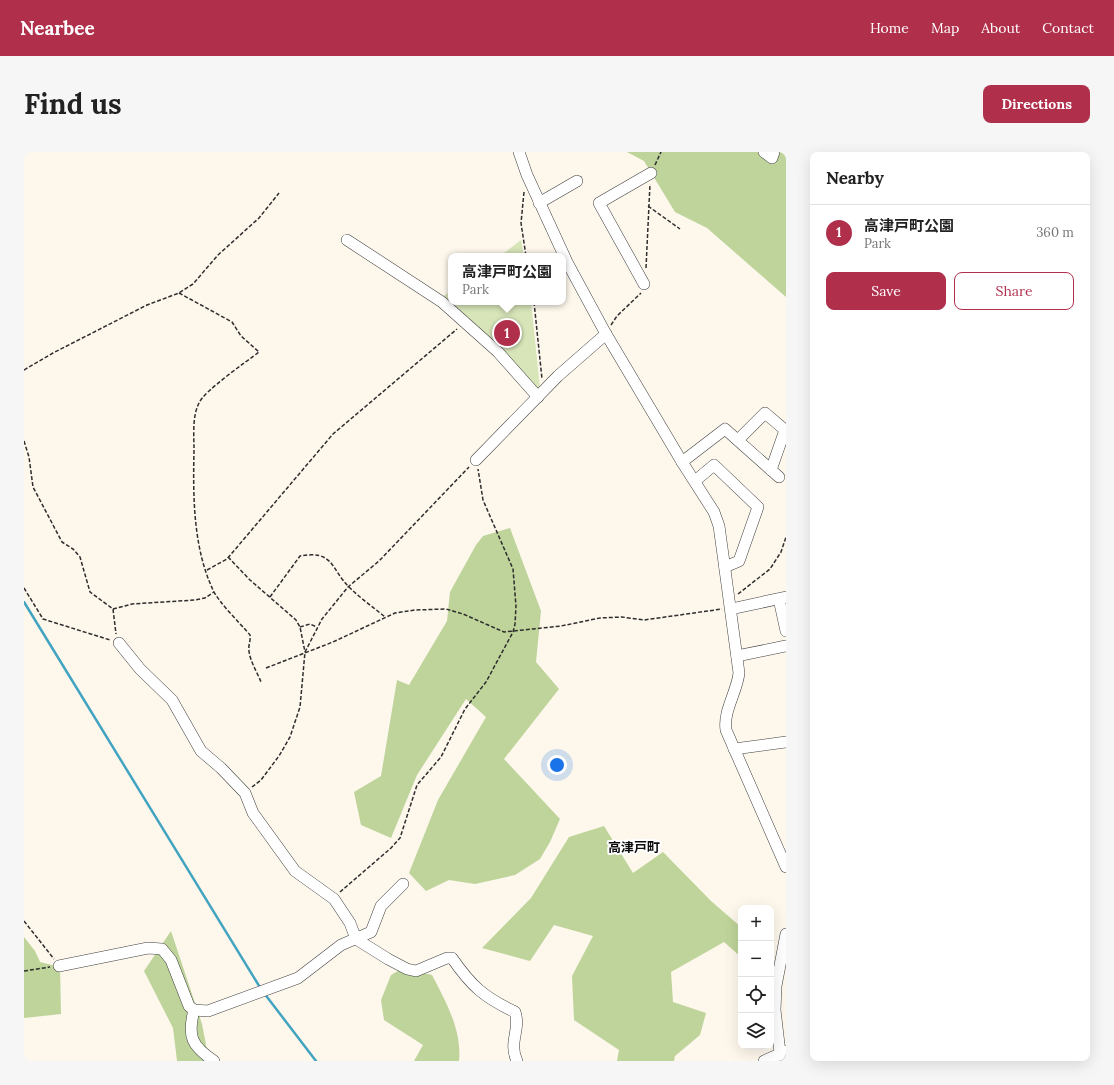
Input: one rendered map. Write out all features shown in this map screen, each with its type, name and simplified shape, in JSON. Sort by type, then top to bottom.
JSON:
[{"type":"street","points":[[519,152],[539,203],[563,253]]},
{"type":"street","points":[[764,152],[772,158],[774,152]]},
{"type":"street","points":[[644,284],[600,203],[651,173]]},
{"type":"street","points":[[539,203],[577,180]]},
{"type":"street","points":[[347,240],[414,283],[469,324],[541,394]]},
{"type":"street","points":[[566,260],[606,334],[682,462],[695,481],[716,519],[725,567],[739,673],[738,682],[725,721],[726,730],[786,867]]},
{"type":"street","points":[[476,460],[541,394],[606,334]]},
{"type":"street","points":[[682,462],[725,429],[775,474],[785,430],[765,413],[738,440]]},
{"type":"street","points":[[695,481],[714,465],[758,507],[739,561],[725,567]]},
{"type":"street","points":[[730,604],[783,598],[786,631]]},
{"type":"street","points":[[119,643],[140,669],[172,700],[201,752],[221,768],[245,793],[253,813],[295,871],[334,899],[350,923],[356,939],[388,959],[407,969],[416,971],[447,958],[452,958],[469,982],[492,1001],[515,1012],[518,1020],[513,1037],[518,1060]]},
{"type":"street","points":[[737,656],[786,646]]},
{"type":"street","points":[[734,750],[786,742]]},
{"type":"street","points":[[194,1010],[208,1011],[298,978],[329,953],[371,932],[382,906],[403,884]]},
{"type":"street","points":[[764,1061],[782,1056],[775,1010],[776,986],[786,934]]},
{"type":"street","points":[[59,966],[148,948],[162,949],[171,960],[185,997],[194,1010],[191,1023],[192,1037],[199,1050],[214,1061]]},
{"type":"path","points":[[606,334],[617,316],[640,296],[644,284],[651,173],[661,152]]},
{"type":"path","points":[[526,253],[521,223],[522,204],[527,175]]},
{"type":"path","points":[[24,370],[47,356],[140,309],[179,293],[193,284],[218,255],[259,218],[279,193]]},
{"type":"path","points":[[648,206],[680,229]]},
{"type":"path","points":[[179,293],[232,322],[240,336],[259,352],[211,390],[199,403],[193,434],[193,479],[195,521],[199,547],[206,570],[214,592],[250,635],[251,641],[248,645],[249,652],[261,682]]},
{"type":"path","points":[[534,305],[541,394]]},
{"type":"path","points":[[206,570],[228,557],[333,434],[455,331],[469,324]]},
{"type":"path","points":[[24,441],[29,457],[32,487],[62,542],[73,549],[80,557],[90,592],[113,609],[116,636],[119,643]]},
{"type":"path","points":[[305,652],[317,627],[348,587],[379,561],[476,460]]},
{"type":"path","points":[[334,899],[344,887],[391,848],[400,838],[417,785],[441,757],[465,709],[486,682],[513,632],[516,606],[513,568],[483,500],[476,460]]},
{"type":"path","points":[[266,668],[333,642],[395,613],[415,610],[446,608],[504,632],[513,632],[561,626],[600,618],[622,617],[644,620],[730,604],[770,569],[781,552],[786,537]]},
{"type":"path","points":[[270,597],[300,556],[314,553],[331,562],[348,587],[385,617]]},
{"type":"path","points":[[228,557],[292,616],[300,627],[305,652],[300,707],[290,737],[279,756],[261,780],[245,793]]},
{"type":"path","points":[[24,588],[43,619],[119,643]]},
{"type":"path","points":[[113,609],[132,604],[196,600],[204,598],[214,592]]},
{"type":"path","points":[[300,627],[310,624],[317,627]]},
{"type":"path","points":[[24,921],[59,966],[24,971]]},
{"type":"green space","points":[[627,152],[784,152],[786,155],[786,297],[707,228],[675,212],[644,161]]},
{"type":"green space","points":[[521,240],[523,253],[504,253]]},
{"type":"green space","points":[[448,293],[448,305],[531,305],[540,388],[534,393],[439,299]]},
{"type":"green space","points":[[510,528],[541,611],[536,662],[559,689],[504,759],[560,819],[550,842],[540,859],[515,875],[475,884],[449,880],[426,891],[409,873],[438,800],[486,717],[466,699],[417,775],[391,838],[361,825],[354,792],[381,776],[397,680],[409,685],[447,621],[450,592],[476,545],[483,536]]},
{"type":"green space","points":[[604,826],[633,873],[663,852],[711,901],[738,924],[738,954],[724,942],[671,972],[673,1002],[706,1013],[700,1035],[675,1056],[674,1061],[617,1061],[619,1050],[574,1020],[572,976],[593,936],[554,925],[530,961],[482,948],[531,898],[569,837]]},
{"type":"green space","points":[[171,931],[202,1024],[207,1050],[205,1061],[177,1061],[173,1028],[144,971]]},
{"type":"green space","points":[[24,937],[35,951],[40,962],[60,967],[61,1014],[24,1018]]},
{"type":"green space","points":[[403,968],[432,975],[452,1016],[458,1038],[459,1061],[414,1061],[423,1045],[384,1020],[381,1000],[391,975]]},
{"type":"waterway","points":[[24,602],[261,989]]},
{"type":"waterway","points":[[264,993],[316,1061]]},
{"type":"place","name":"高津戸町公園","points":[[507,333]]},
{"type":"district","name":"高津戸町","points":[[634,847]]}]
